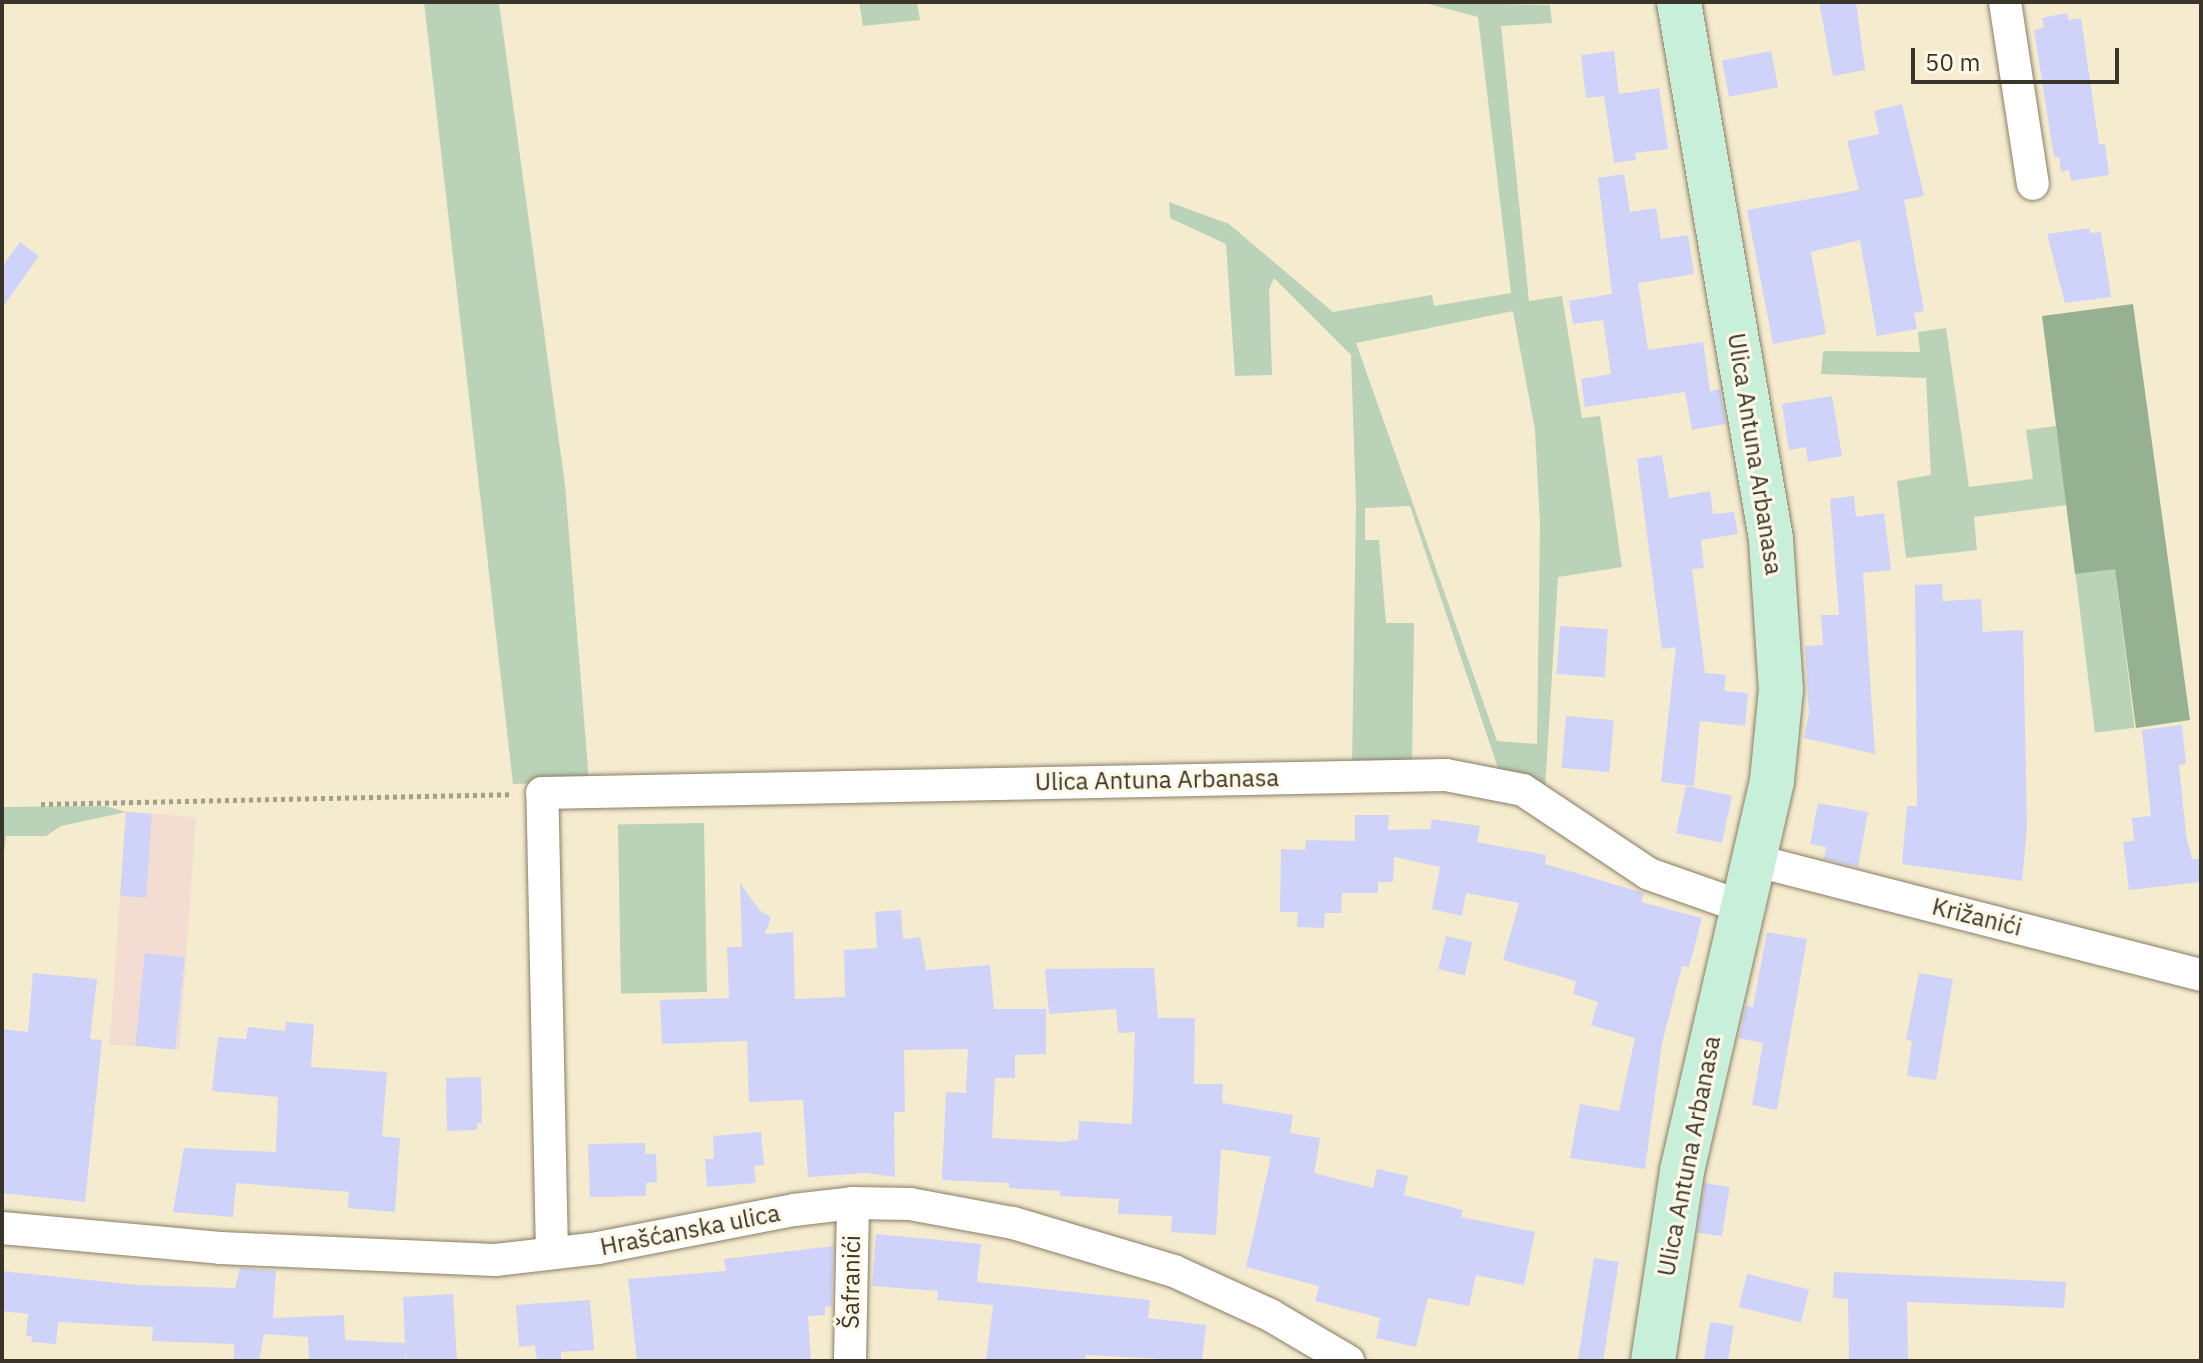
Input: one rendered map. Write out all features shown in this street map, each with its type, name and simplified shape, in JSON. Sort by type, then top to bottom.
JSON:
[{"type":"main road","name":"Ulica Antuna Arbanasa","points":[[1653,1361],[1682,1171],[1779,732],[1775,580],[1679,2]]},
{"type":"street","points":[[2005,2],[2033,184]]},
{"type":"street","name":"Ulica Antuna Arbanasa","points":[[542,793],[1446,775],[1523,790],[1649,874],[1740,906]]},
{"type":"street","points":[[542,793],[552,1253]]},
{"type":"street","name":"Križanići","points":[[1753,860],[2201,975]]},
{"type":"street","name":"Hrašćanska ulica","points":[[2,1228],[350,1256],[495,1260],[853,1203],[971,1214],[1124,1255],[1224,1292],[1348,1361]]},
{"type":"street","name":"Šafranići","points":[[850,1361],[853,1203]]},
{"type":"path","points":[[41,804],[542,793]]},
{"type":"shaded area","points":[[126,812],[196,817],[180,1049],[110,1044]]},
{"type":"green space","points":[[424,2],[499,3],[565,485],[589,781],[513,784]]},
{"type":"green space","points":[[859,2],[917,2],[920,20],[863,26]]},
{"type":"green space","points":[[1421,2],[1550,5],[1552,23],[1501,26],[1529,301],[1562,296],[1582,418],[1600,416],[1622,567],[1558,577],[1545,789],[1523,773],[1499,771],[1410,506],[1365,508],[1365,540],[1379,540],[1386,623],[1414,623],[1412,765],[1352,767],[1356,505],[1351,355],[1274,278],[1269,290],[1272,375],[1235,376],[1226,244],[1170,218],[1169,202],[1229,224],[1333,312],[1432,295],[1434,306],[1511,293],[1478,17]],"holes":[[[1513,311],[1535,430],[1540,524],[1537,744],[1497,741],[1356,343]]]},
{"type":"green space","points":[[2133,304],[2190,720],[2136,728],[2115,569],[2075,574],[2042,316]]},
{"type":"green space","points":[[1946,328],[1969,487],[2033,479],[2026,430],[2056,426],[2067,505],[1974,517],[1977,550],[1906,558],[1897,481],[1931,475],[1926,378],[1821,374],[1823,351],[1920,352],[1918,332]]},
{"type":"green space","points":[[2115,568],[2135,728],[2095,733],[2075,573]]},
{"type":"green space","points":[[106,806],[126,812],[61,826],[46,836],[6,836],[2,869],[2,807]]},
{"type":"green space","points":[[704,823],[707,992],[621,993],[618,825]]},
{"type":"building","points":[[1819,2],[1856,2],[1865,70],[1833,76]]},
{"type":"building","points":[[2067,13],[2068,20],[2081,18],[2099,144],[2105,144],[2109,175],[2071,181],[2069,170],[2061,172],[2059,157],[2054,157],[2034,30],[2044,28],[2042,18]]},
{"type":"building","points":[[1614,51],[1619,94],[1659,88],[1668,149],[1635,153],[1636,160],[1614,163],[1604,96],[1586,98],[1581,55]]},
{"type":"building","points":[[1771,51],[1778,87],[1729,97],[1722,61]]},
{"type":"building","points":[[1902,104],[1924,196],[1904,200],[1924,311],[1914,313],[1917,329],[1877,336],[1860,240],[1811,252],[1826,334],[1773,344],[1747,210],[1859,190],[1847,141],[1879,134],[1874,111]]},
{"type":"building","points":[[1624,174],[1630,212],[1656,208],[1661,239],[1688,235],[1694,274],[1638,283],[1648,350],[1703,342],[1710,391],[1720,389],[1726,424],[1692,430],[1685,392],[1585,407],[1581,379],[1611,374],[1603,320],[1573,324],[1569,301],[1612,294],[1598,178]]},
{"type":"building","points":[[2090,228],[2090,233],[2101,232],[2111,297],[2065,303],[2047,234]]},
{"type":"building","points":[[20,242],[39,256],[2,308],[2,267]]},
{"type":"building","points":[[1832,396],[1842,456],[1808,462],[1806,447],[1789,450],[1782,404]]},
{"type":"building","points":[[1662,455],[1669,498],[1710,491],[1713,514],[1734,512],[1738,534],[1701,540],[1704,568],[1692,569],[1705,673],[1726,675],[1724,691],[1748,693],[1745,726],[1700,721],[1694,786],[1661,782],[1676,647],[1662,649],[1637,459]]},
{"type":"building","points":[[1854,496],[1856,517],[1884,513],[1891,570],[1863,573],[1875,754],[1804,738],[1809,713],[1805,646],[1823,645],[1821,615],[1839,615],[1830,499]]},
{"type":"building","points":[[1942,584],[1943,601],[1981,599],[1983,632],[2023,630],[2027,828],[2022,881],[1902,864],[1907,806],[1917,806],[1915,585]]},
{"type":"building","points":[[1560,626],[1608,629],[1605,677],[1557,674]]},
{"type":"building","points":[[1566,716],[1614,720],[1609,772],[1561,768]]},
{"type":"building","points":[[2182,725],[2186,764],[2179,765],[2186,835],[2192,859],[2201,859],[2201,882],[2129,890],[2123,842],[2134,841],[2132,818],[2151,816],[2142,730]]},
{"type":"building","points":[[1686,786],[1732,796],[1722,843],[1676,833]]},
{"type":"building","points":[[1818,803],[1868,812],[1858,867],[1824,859],[1826,847],[1810,844]]},
{"type":"building","points":[[126,812],[152,814],[146,898],[120,896]]},
{"type":"building","points":[[1355,815],[1389,815],[1388,830],[1430,829],[1432,819],[1480,826],[1477,842],[1546,855],[1545,864],[1644,893],[1641,902],[1702,918],[1689,967],[1682,966],[1662,1043],[1645,1169],[1570,1158],[1580,1104],[1619,1111],[1635,1038],[1591,1025],[1598,1002],[1573,994],[1576,981],[1503,960],[1519,903],[1466,893],[1462,916],[1432,909],[1440,867],[1394,857],[1393,882],[1378,882],[1378,893],[1342,893],[1341,913],[1325,913],[1324,928],[1297,927],[1298,912],[1280,912],[1281,849],[1305,850],[1306,840],[1355,841]]},
{"type":"building","points":[[740,883],[760,911],[771,917],[765,934],[793,932],[795,999],[845,997],[844,950],[877,948],[875,912],[901,910],[903,939],[920,937],[926,970],[990,965],[994,1009],[1046,1009],[1046,1054],[1015,1055],[1015,1078],[995,1078],[992,1138],[1063,1142],[1078,1139],[1079,1121],[1132,1124],[1135,1032],[1118,1033],[1116,1009],[1049,1014],[1045,969],[1154,968],[1158,1018],[1195,1018],[1194,1084],[1223,1084],[1222,1103],[1293,1115],[1290,1133],[1320,1138],[1314,1173],[1373,1188],[1377,1169],[1408,1176],[1404,1195],[1463,1210],[1461,1217],[1535,1232],[1524,1285],[1476,1275],[1469,1306],[1428,1298],[1416,1347],[1376,1338],[1380,1318],[1315,1301],[1319,1286],[1246,1267],[1271,1157],[1221,1149],[1216,1235],[1171,1232],[1172,1216],[1118,1214],[1119,1199],[1060,1196],[1060,1191],[1009,1188],[1009,1183],[942,1180],[946,1092],[966,1093],[968,1049],[904,1050],[905,1112],[894,1112],[895,1177],[866,1173],[808,1177],[803,1100],[749,1102],[747,1041],[662,1044],[660,1000],[729,998],[727,947],[742,947]]},
{"type":"building","points":[[1767,932],[1807,939],[1777,1110],[1752,1105],[1763,1043],[1739,1038],[1746,1006],[1753,1007]]},
{"type":"building","points":[[1446,936],[1472,942],[1465,975],[1438,969]]},
{"type":"building","points":[[145,953],[185,957],[175,1050],[135,1045]]},
{"type":"building","points":[[33,973],[97,979],[90,1039],[102,1040],[85,1202],[2,1193],[2,1029],[28,1032]]},
{"type":"building","points":[[1919,973],[1953,979],[1936,1080],[1907,1076],[1912,1041],[1906,1040]]},
{"type":"building","points":[[286,1022],[314,1024],[311,1067],[387,1072],[382,1136],[400,1138],[395,1212],[348,1208],[349,1192],[236,1183],[233,1217],[173,1212],[184,1148],[276,1152],[278,1097],[212,1091],[218,1037],[246,1039],[248,1027],[285,1031]]},
{"type":"building","points":[[481,1077],[482,1123],[477,1123],[477,1130],[447,1131],[446,1078]]},
{"type":"building","points":[[761,1132],[764,1165],[754,1166],[756,1183],[707,1187],[705,1159],[714,1159],[713,1136]]},
{"type":"building","points":[[645,1143],[645,1154],[656,1154],[657,1182],[646,1183],[646,1196],[590,1197],[588,1144]]},
{"type":"building","points":[[1705,1183],[1730,1187],[1722,1236],[1697,1232]]},
{"type":"building","points":[[876,1234],[981,1244],[977,1282],[1150,1300],[1148,1318],[1206,1325],[1202,1361],[1086,1355],[1085,1361],[986,1361],[993,1305],[937,1300],[938,1291],[872,1286]]},
{"type":"building","points":[[833,1246],[832,1306],[825,1307],[825,1315],[808,1316],[811,1361],[637,1361],[628,1279],[726,1271],[724,1259]]},
{"type":"building","points":[[1594,1258],[1619,1262],[1603,1361],[1578,1361]]},
{"type":"building","points":[[240,1268],[276,1271],[273,1318],[344,1315],[345,1340],[405,1343],[403,1297],[453,1294],[457,1361],[406,1361],[405,1344],[405,1361],[309,1361],[308,1337],[264,1334],[259,1361],[234,1361],[234,1344],[152,1341],[153,1327],[58,1322],[56,1344],[31,1342],[32,1336],[26,1336],[28,1314],[2,1311],[2,1271],[137,1285],[235,1288]]},
{"type":"building","points":[[1834,1272],[2066,1282],[2064,1308],[1907,1302],[1908,1361],[1849,1361],[1848,1299],[1833,1298]]},
{"type":"building","points":[[1747,1274],[1809,1289],[1801,1322],[1739,1307]]},
{"type":"building","points":[[590,1300],[594,1350],[561,1352],[561,1361],[537,1361],[535,1345],[519,1347],[516,1305]]},
{"type":"building","points":[[1710,1322],[1734,1326],[1728,1361],[1704,1361]]}]
